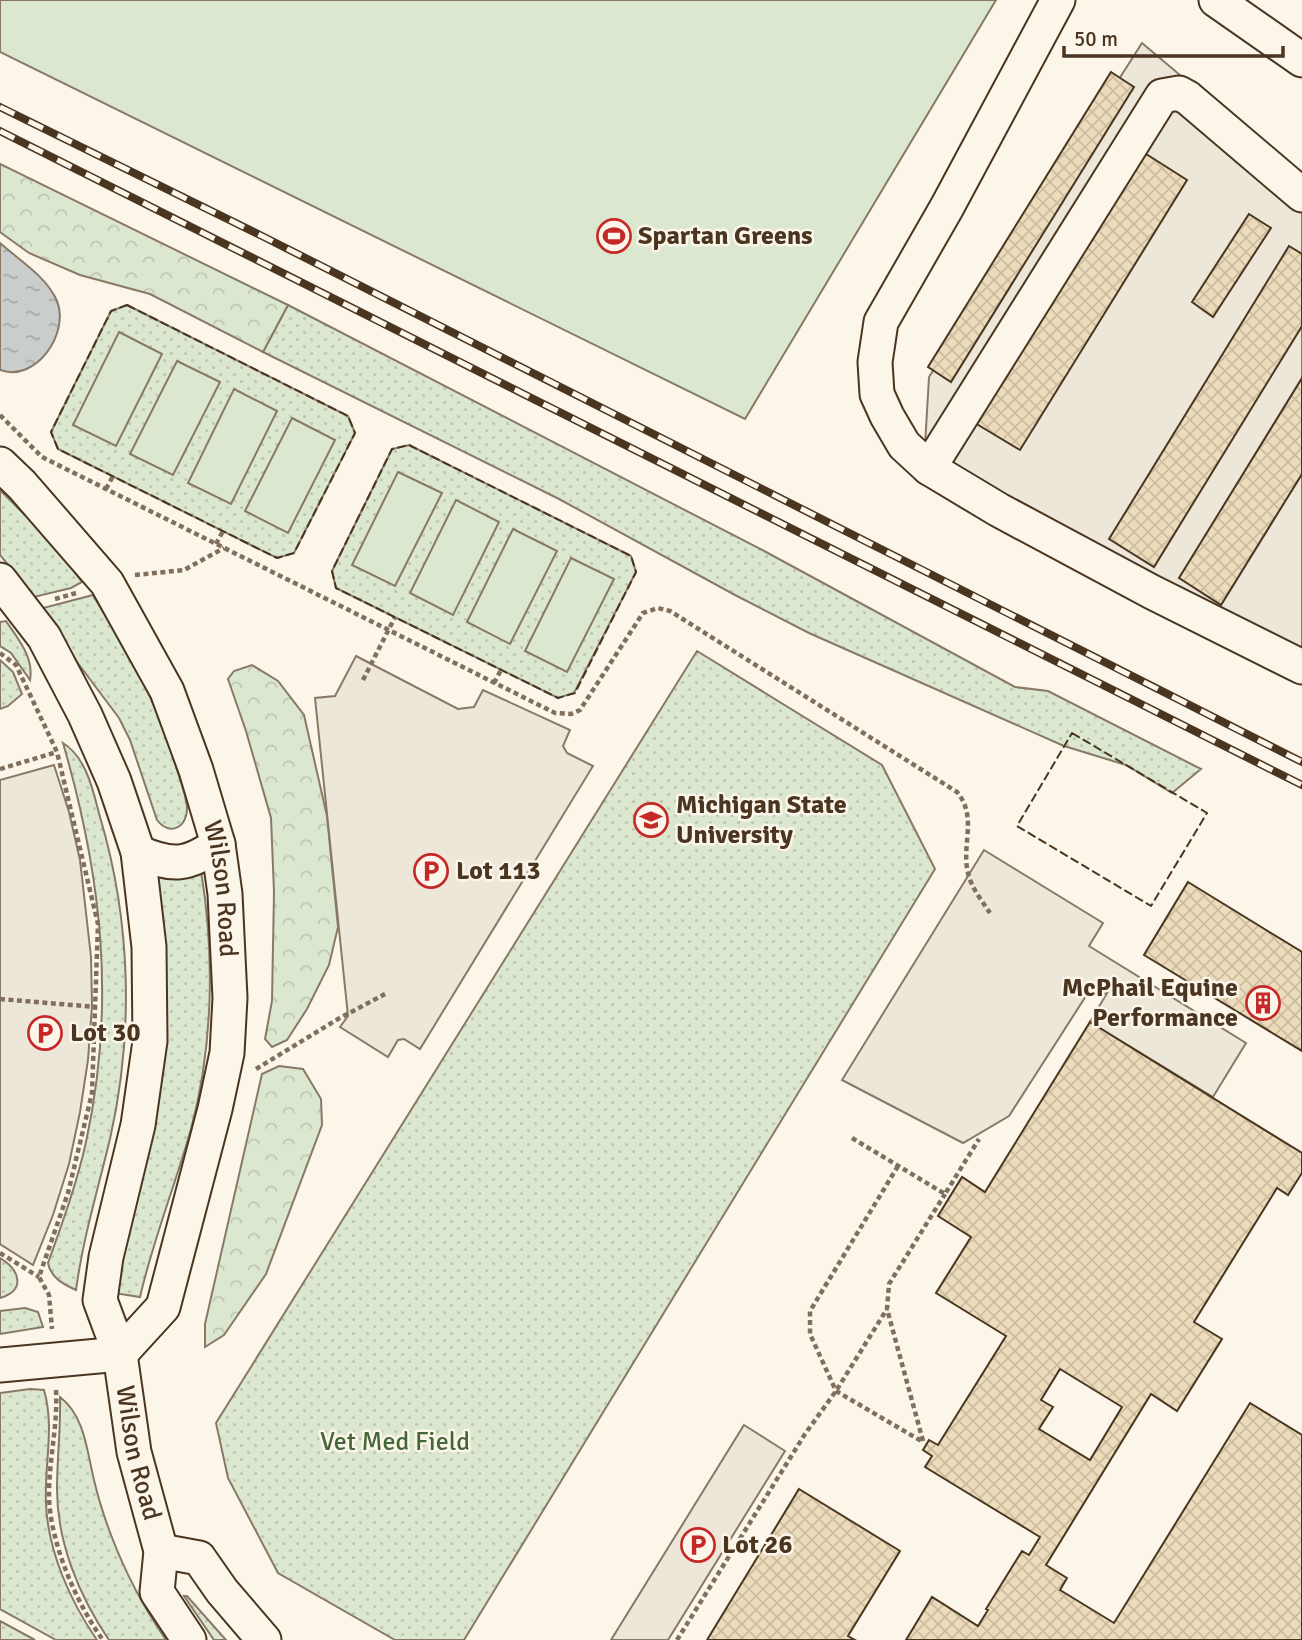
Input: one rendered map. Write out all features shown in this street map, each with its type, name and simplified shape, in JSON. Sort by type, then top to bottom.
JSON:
[{"type":"street","points":[[1058,0],[947,207],[881,322],[875,362],[877,394],[905,445],[929,468],[999,510],[1141,586],[1302,667]]},
{"type":"street","points":[[1216,0],[1302,60]]},
{"type":"street","points":[[929,468],[1140,127],[1163,96],[1179,93],[1188,98],[1302,195]]},
{"type":"street","name":"Wilson Road","points":[[0,464],[22,485],[107,583],[167,691],[196,770],[218,844],[225,894],[230,998],[227,1053],[215,1109],[163,1307],[120,1354]]},
{"type":"street","name":"Wilson Road","points":[[0,580],[44,637],[85,715],[114,781],[138,852],[149,947],[150,1041],[138,1125],[106,1257],[100,1300],[120,1354],[134,1452],[161,1551],[158,1592],[189,1640]]},
{"type":"street","points":[[138,852],[160,862],[178,862],[202,855],[218,844]]},
{"type":"street","points":[[0,1365],[120,1354]]},
{"type":"street","name":"Wilson Road","points":[[161,1551],[199,1558],[222,1591],[264,1640]]},
{"type":"path","points":[[0,415],[42,457],[555,713],[571,714],[580,710],[643,613],[658,608],[670,611],[957,792],[963,799],[969,817],[966,857],[968,872],[989,913]]},
{"type":"path","points":[[106,489],[113,476]]},
{"type":"path","points":[[216,544],[223,531]]},
{"type":"path","points":[[363,680],[395,617]]},
{"type":"path","points":[[0,653],[16,665],[57,752],[98,923],[92,1093],[68,1192],[39,1277]]},
{"type":"path","points":[[494,683],[501,670]]},
{"type":"path","points":[[0,769],[57,752]]},
{"type":"path","points":[[255,1070],[338,1019],[385,994]]},
{"type":"path","points":[[0,999],[96,1007]]},
{"type":"path","points":[[852,1138],[945,1194]]},
{"type":"path","points":[[898,1166],[810,1311],[810,1334],[836,1391],[923,1442],[887,1309],[889,1284],[979,1139]]},
{"type":"path","points":[[0,1253],[39,1277],[49,1295],[57,1398],[49,1494],[53,1528],[63,1560],[92,1625],[103,1640]]},
{"type":"path","points":[[677,1640],[805,1434],[836,1391],[887,1309]]},
{"type":"green space","name":"Spartan Greens","points":[[0,0],[996,0],[745,419],[0,52]]},
{"type":"green space","points":[[0,164],[288,305],[263,352],[150,294],[80,275],[29,253],[0,232]]},
{"type":"green space","points":[[127,305],[348,416],[355,433],[294,553],[277,558],[58,449],[51,432],[111,311]]},
{"type":"green space","points":[[288,305],[766,552],[1015,687],[1048,691],[1201,769],[1172,793],[1126,765],[1064,746],[809,633],[559,499],[263,352]]},
{"type":"green space","points":[[119,332],[162,354],[116,446],[73,425]]},
{"type":"green space","points":[[177,361],[220,382],[173,475],[130,454]]},
{"type":"green space","points":[[234,389],[277,411],[231,504],[188,483]]},
{"type":"green space","points":[[292,418],[335,440],[288,533],[245,511]]},
{"type":"green space","points":[[409,445],[631,556],[636,572],[574,693],[558,698],[336,588],[332,571],[392,449]]},
{"type":"green space","points":[[398,472],[442,493],[395,586],[352,565]]},
{"type":"green space","points":[[0,490],[51,541],[82,582],[71,588],[34,597],[0,555]]},
{"type":"green space","points":[[456,500],[499,522],[453,615],[410,593]]},
{"type":"green space","points":[[513,529],[557,551],[510,644],[467,622]]},
{"type":"green space","points":[[571,558],[614,579],[567,672],[525,651]]},
{"type":"green space","points":[[93,595],[141,678],[164,730],[182,784],[187,814],[181,824],[172,829],[157,820],[130,740],[119,718],[77,662],[43,608]]},
{"type":"green space","points":[[6,621],[27,656],[30,680],[11,653],[0,646],[0,622]]},
{"type":"green space","name":"Vet Med Field","points":[[697,651],[882,765],[935,869],[464,1640],[395,1640],[278,1573],[228,1478],[216,1423]]},
{"type":"green space","points":[[0,660],[13,672],[22,694],[0,709]]},
{"type":"green space","points":[[252,665],[278,681],[304,715],[327,816],[338,927],[329,965],[307,1009],[287,1040],[272,1047],[265,1039],[272,1001],[274,892],[271,818],[228,679],[234,671]]},
{"type":"green space","points":[[63,743],[78,757],[95,797],[118,896],[126,977],[126,1018],[118,1099],[76,1290],[55,1277],[48,1263],[74,1188],[86,1142],[101,1040],[102,990],[95,892],[87,842]]},
{"type":"green space","points":[[201,871],[208,935],[210,1001],[198,1098],[140,1297],[114,1293],[155,876]]},
{"type":"green space","points":[[279,1066],[303,1069],[321,1099],[322,1125],[266,1274],[224,1335],[205,1347],[205,1324],[262,1074]]},
{"type":"green space","points":[[0,1258],[12,1268],[17,1285],[9,1294],[0,1298]]},
{"type":"green space","points":[[25,1308],[38,1312],[43,1327],[0,1334],[0,1311]]},
{"type":"green space","points":[[44,1390],[49,1418],[46,1504],[51,1540],[62,1575],[97,1640],[56,1640],[0,1609],[0,1393]]},
{"type":"green space","points":[[60,1397],[69,1405],[80,1425],[100,1503],[122,1563],[166,1640],[109,1640],[79,1587],[66,1548],[58,1509]]},
{"type":"green space","points":[[184,1596],[187,1596],[226,1640],[214,1640]]},
{"type":"green space","points":[[0,1621],[35,1640],[0,1640]]},
{"type":"shaded area","points":[[1142,43],[1302,178],[1302,679],[923,480],[929,377]]},
{"type":"shaded area","name":"Lot 113","points":[[356,656],[458,709],[474,707],[483,690],[570,730],[563,746],[567,753],[593,766],[420,1049],[404,1039],[398,1040],[388,1057],[340,1027],[348,1016],[315,698],[335,696]]},
{"type":"shaded area","name":"Lot 30","points":[[54,765],[80,860],[91,957],[92,1006],[88,1060],[69,1164],[33,1265],[0,1244],[0,780]]},
{"type":"shaded area","points":[[984,850],[1103,923],[1089,946],[1246,1043],[1213,1097],[1090,1022],[1107,993],[1086,996],[1009,1116],[963,1143],[842,1080]]},
{"type":"shaded area","name":"Lot 26","points":[[744,1425],[785,1451],[668,1640],[611,1640]]},
{"type":"water","points":[[0,243],[47,284],[57,301],[60,314],[59,327],[47,352],[26,369],[13,372],[0,370]]},
{"type":"building","points":[[1111,72],[1134,87],[951,382],[928,367]]},
{"type":"building","points":[[1143,152],[1187,180],[1020,450],[975,423]]},
{"type":"building","points":[[1249,214],[1271,228],[1213,317],[1192,302]]},
{"type":"building","points":[[1289,246],[1302,254],[1302,326],[1154,567],[1109,539]]},
{"type":"building","points":[[1302,378],[1302,474],[1221,605],[1179,578]]},
{"type":"building","name":"McPhail Equine Performance","points":[[1188,882],[1302,952],[1302,1051],[1144,955]]},
{"type":"building","points":[[1090,1022],[1302,1153],[1302,1173],[1288,1195],[1277,1188],[1194,1322],[1222,1339],[1177,1411],[1151,1394],[1046,1565],[1067,1578],[1060,1590],[1114,1623],[1250,1403],[1302,1435],[1302,1640],[906,1640],[932,1597],[978,1626],[1022,1551],[1029,1555],[1040,1537],[925,1467],[932,1456],[923,1450],[929,1440],[938,1445],[1006,1336],[936,1293],[971,1237],[938,1216],[962,1177],[985,1192]],"holes":[[[1060,1369],[1122,1407],[1090,1460],[1039,1429],[1053,1407],[1041,1400]]]},
{"type":"building","points":[[799,1489],[900,1551],[848,1636],[855,1640],[707,1640]]},
{"type":"railway","points":[[0,107],[264,237],[1302,762]]},
{"type":"railway","points":[[0,131],[1302,785]]},
{"type":"fence","points":[[127,305],[348,416],[355,433],[294,553],[277,558],[58,449],[51,432],[111,311],[127,305]]},
{"type":"fence","points":[[409,445],[631,556],[636,572],[575,693],[558,698],[336,588],[332,571],[392,449],[409,445]]},
{"type":"fence","points":[[1072,733],[1207,813],[1151,906],[1017,826],[1072,733]]},
{"type":"place","name":"Spartan Greens","points":[[614,236]]},
{"type":"place","name":"Michigan State University","points":[[651,820]]},
{"type":"place","name":"Lot 113","points":[[431,871]]},
{"type":"place","name":"McPhail Equine Performance","points":[[1263,1003]]},
{"type":"place","name":"Lot 30","points":[[45,1033]]},
{"type":"place","name":"Lot 26","points":[[698,1545]]}]
